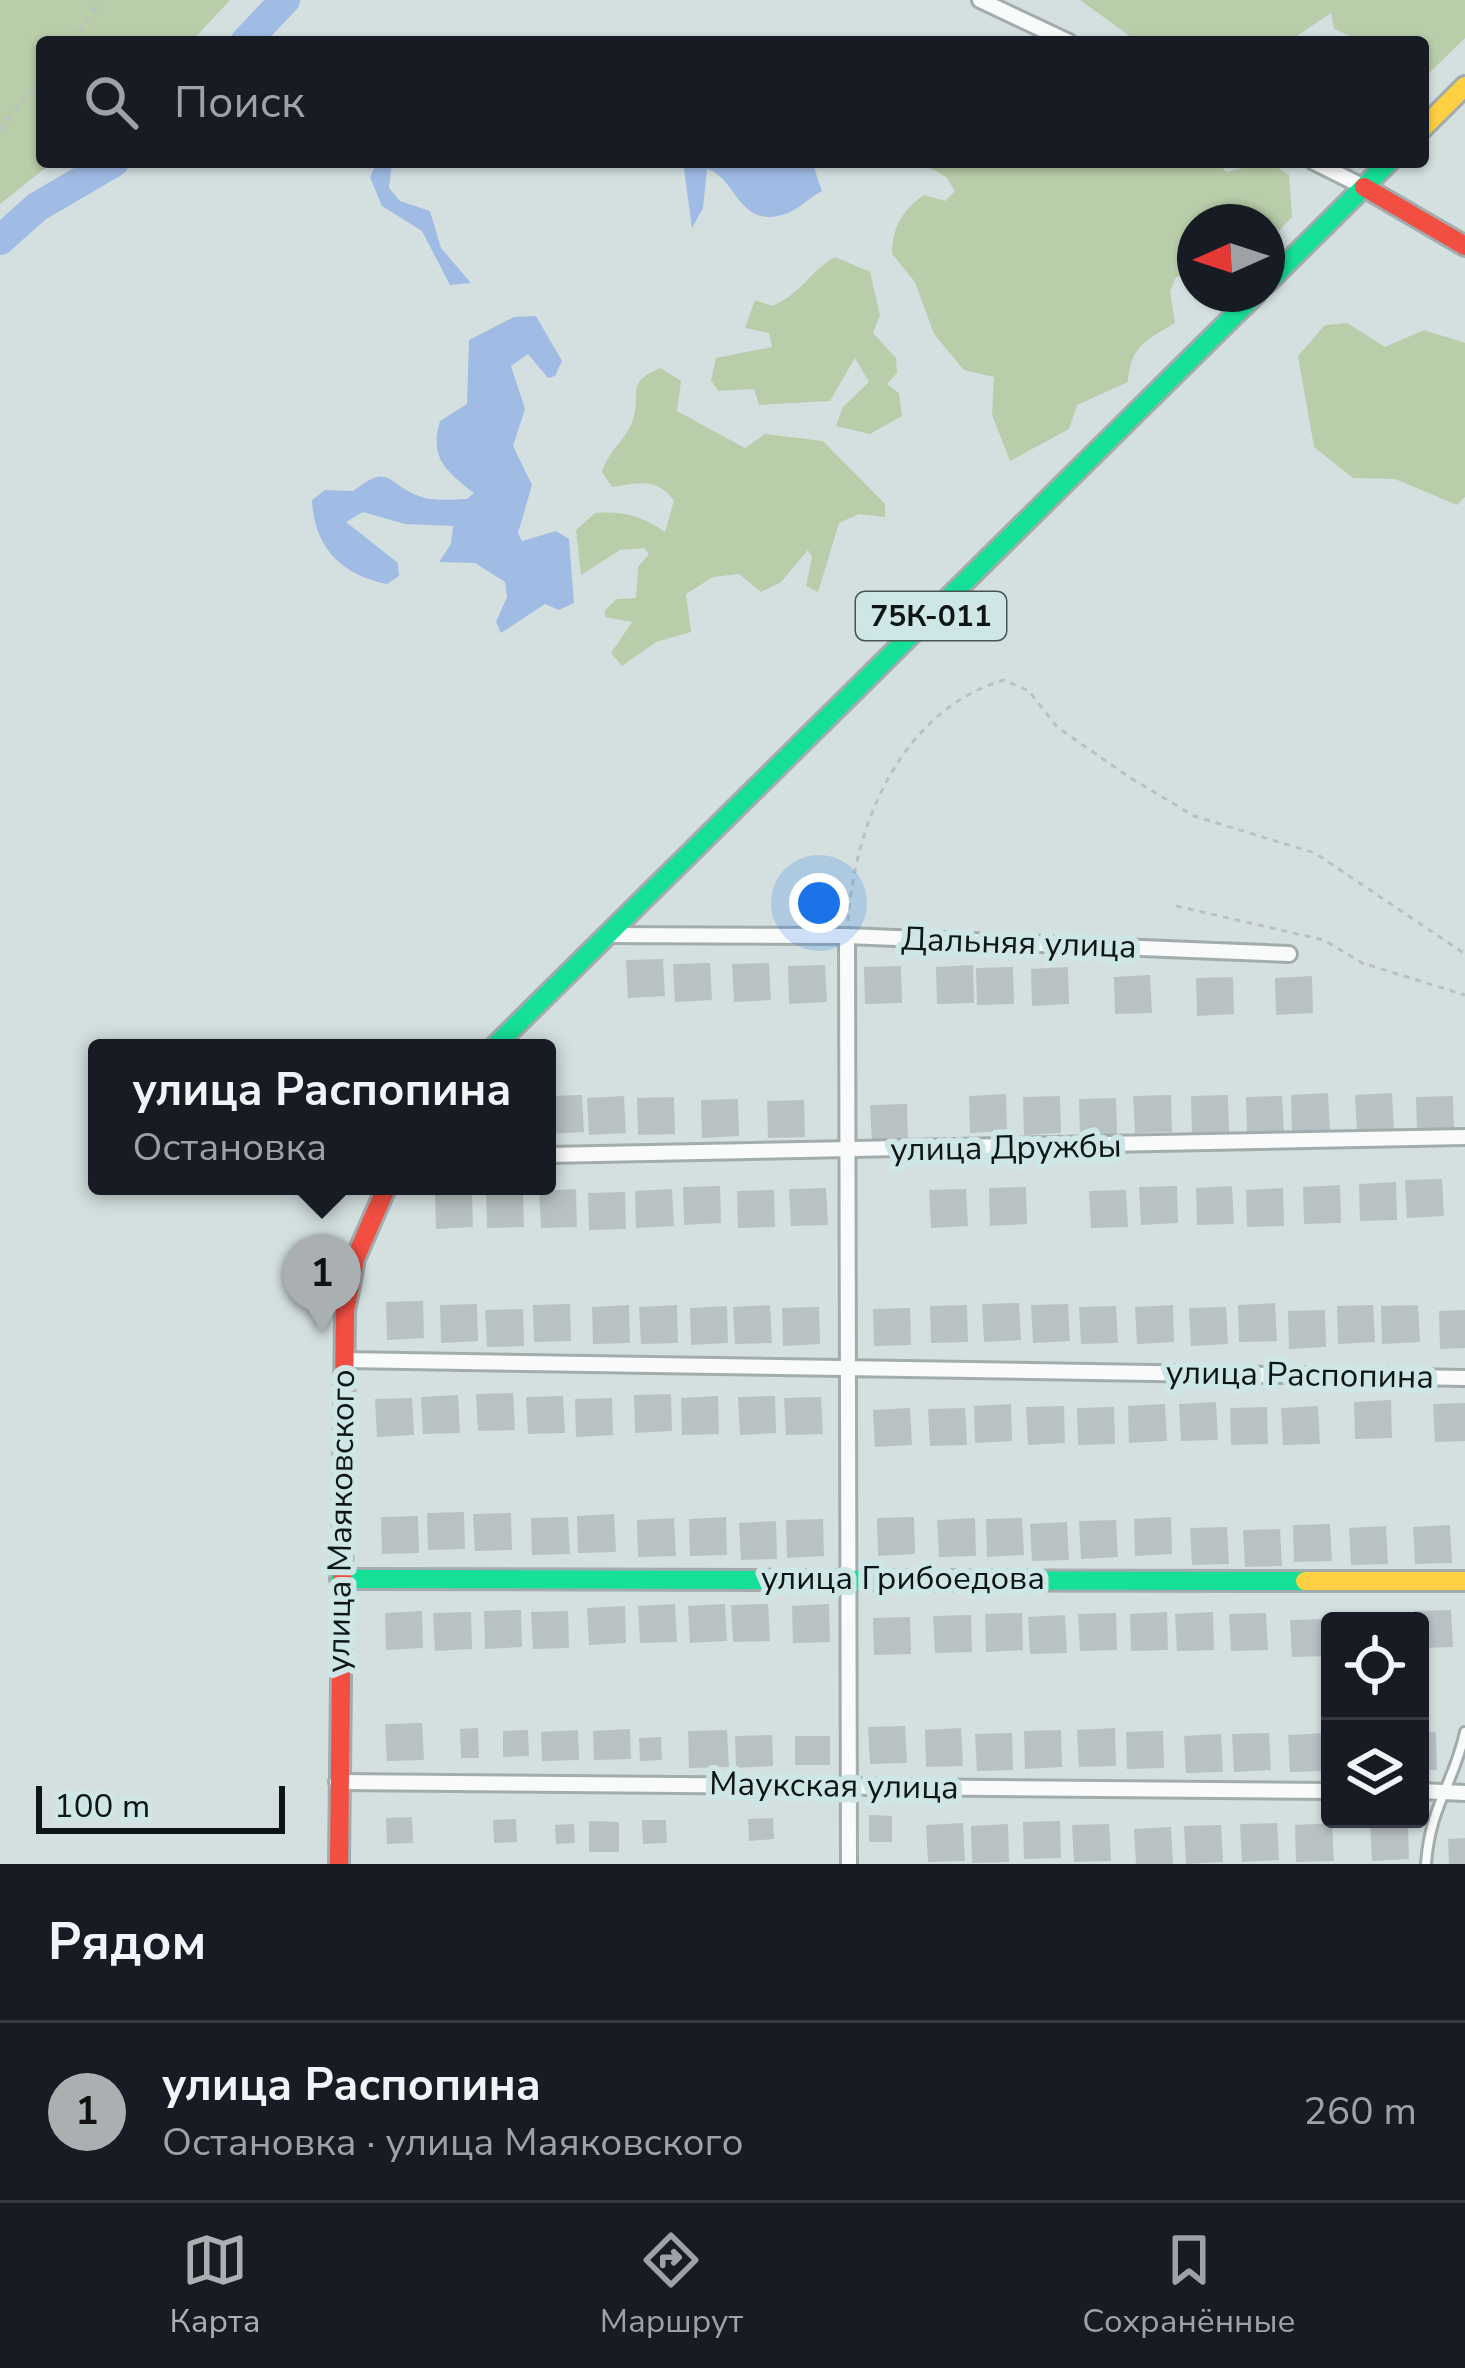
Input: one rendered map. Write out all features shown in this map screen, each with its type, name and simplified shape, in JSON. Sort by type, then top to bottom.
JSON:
[{"type":"main road","points":[[1429,122],[1465,86]]},
{"type":"main road","points":[[1285,265],[1383,168]]},
{"type":"main road","points":[[1364,187],[1465,245]]},
{"type":"main road","name":"75К-011","points":[[605,935],[1238,312]]},
{"type":"main road","points":[[502,1039],[605,935]]},
{"type":"main road","name":"улица Маяковского","points":[[338,1864],[345,1311],[355,1259],[384,1195]]},
{"type":"main road","name":"улица Грибоедова","points":[[340,1579],[1465,1581]]},
{"type":"street","points":[[980,0],[1056,36]]},
{"type":"street","points":[[1326,168],[1364,187]]},
{"type":"street","name":"Дальняя улица","points":[[605,935],[847,936],[1289,954]]},
{"type":"street","points":[[847,936],[849,1864]]},
{"type":"street","name":"улица Дружбы","points":[[556,1155],[1465,1137]]},
{"type":"street","name":"улица Распопина","points":[[344,1360],[1465,1378]]},
{"type":"street","name":"Маукская улица","points":[[338,1782],[1321,1791]]},
{"type":"street","points":[[1429,1791],[1465,1793]]},
{"type":"lane","points":[[1426,1864],[1429,1823],[1459,1759],[1465,1732]]},
{"type":"path","points":[[76,36],[101,0]]},
{"type":"path","points":[[0,130],[36,84]]},
{"type":"path","points":[[847,936],[852,870],[877,800],[896,766],[927,723],[975,689],[1004,680],[1029,691],[1058,727],[1194,816],[1315,853],[1465,954]]},
{"type":"path","points":[[1176,906],[1324,940],[1362,963],[1465,995]]},
{"type":"green space","points":[[0,0],[230,0],[197,36],[36,36],[36,168],[45,168],[0,204]]},
{"type":"green space","points":[[1080,0],[1465,0],[1465,38],[1429,73],[1429,36],[1351,36],[1334,29],[1331,13],[1297,36],[1130,36]]},
{"type":"green space","points":[[930,168],[1223,168],[1226,172],[1278,168],[1289,175],[1292,217],[1285,224],[1285,204],[1177,204],[1177,277],[1170,291],[1175,323],[1141,346],[1132,360],[1128,382],[1077,405],[1069,429],[1010,461],[992,415],[994,377],[964,370],[934,334],[915,282],[892,254],[896,228],[910,207],[924,195],[945,201],[955,191],[946,177]]},
{"type":"green space","points":[[835,257],[870,272],[880,315],[873,333],[896,358],[897,373],[887,384],[899,393],[902,416],[870,434],[836,426],[843,407],[869,382],[855,358],[830,401],[759,405],[754,389],[718,391],[711,380],[716,358],[772,347],[769,333],[745,328],[755,300],[772,306],[782,301]]},
{"type":"green space","points":[[1347,323],[1385,347],[1424,330],[1465,343],[1465,497],[1457,505],[1395,479],[1353,478],[1314,447],[1298,356],[1325,325]]},
{"type":"green space","points":[[661,368],[681,381],[677,411],[745,448],[765,434],[823,441],[885,504],[885,517],[859,514],[839,523],[818,592],[806,586],[812,557],[808,550],[781,582],[761,592],[739,574],[713,577],[686,594],[691,632],[656,642],[622,666],[611,653],[632,622],[605,617],[605,610],[617,599],[636,598],[638,567],[649,554],[644,548],[620,550],[581,575],[576,530],[595,513],[606,513],[632,516],[665,532],[674,501],[668,493],[647,484],[612,487],[602,472],[632,422],[638,384]]},
{"type":"water","points":[[374,168],[391,168],[389,188],[400,201],[430,211],[441,248],[471,283],[450,285],[422,231],[382,206],[370,177]]},
{"type":"water","points":[[684,168],[814,168],[822,191],[788,213],[771,217],[748,210],[707,169],[703,208],[692,228]]},
{"type":"water","points":[[536,316],[562,361],[555,376],[548,378],[528,354],[511,366],[525,409],[513,446],[532,485],[518,533],[522,541],[556,531],[569,539],[574,603],[559,610],[545,604],[501,633],[496,622],[507,597],[505,582],[475,563],[439,562],[451,544],[453,526],[405,524],[363,512],[346,522],[398,563],[399,576],[387,584],[356,574],[333,556],[318,532],[312,500],[325,490],[353,491],[382,476],[424,498],[467,499],[474,493],[442,463],[437,434],[440,421],[467,404],[469,340],[514,317]]},
{"type":"building","points":[[663,959],[665,996],[628,998],[626,960]]},
{"type":"building","points":[[710,963],[712,1000],[675,1002],[673,964]]},
{"type":"building","points":[[769,963],[771,1000],[734,1002],[732,964]]},
{"type":"building","points":[[825,965],[827,1002],[789,1004],[788,966]]},
{"type":"building","points":[[973,965],[974,1003],[937,1004],[936,967]]},
{"type":"building","points":[[901,966],[902,1003],[865,1004],[864,967]]},
{"type":"building","points":[[1013,967],[1014,1004],[977,1005],[976,968]]},
{"type":"building","points":[[1068,967],[1069,1004],[1032,1006],[1031,969]]},
{"type":"building","points":[[1150,975],[1152,1013],[1115,1014],[1114,977]]},
{"type":"building","points":[[1312,976],[1313,1013],[1276,1015],[1275,978]]},
{"type":"building","points":[[1233,977],[1234,1014],[1197,1016],[1196,978]]},
{"type":"building","points":[[1328,1093],[1330,1131],[1292,1132],[1291,1095]]},
{"type":"building","points":[[1392,1093],[1394,1131],[1357,1132],[1355,1095]]},
{"type":"building","points":[[1006,1094],[1007,1131],[970,1133],[969,1096]]},
{"type":"building","points":[[582,1095],[584,1132],[556,1134],[556,1096]]},
{"type":"building","points":[[1171,1095],[1172,1132],[1135,1133],[1133,1096]]},
{"type":"building","points":[[1228,1095],[1229,1132],[1192,1134],[1191,1096]]},
{"type":"building","points":[[624,1096],[626,1133],[589,1135],[587,1098]]},
{"type":"building","points":[[1060,1096],[1061,1133],[1024,1135],[1023,1097]]},
{"type":"building","points":[[1282,1096],[1284,1133],[1247,1134],[1246,1097]]},
{"type":"building","points":[[1453,1096],[1454,1133],[1417,1135],[1416,1097]]},
{"type":"building","points":[[674,1097],[675,1134],[638,1135],[637,1098]]},
{"type":"building","points":[[1116,1098],[1117,1135],[1080,1136],[1079,1099]]},
{"type":"building","points":[[738,1099],[739,1136],[702,1138],[701,1100]]},
{"type":"building","points":[[804,1100],[805,1137],[768,1138],[767,1101]]},
{"type":"building","points":[[907,1104],[908,1141],[872,1143],[870,1105]]},
{"type":"building","points":[[1442,1179],[1444,1216],[1407,1218],[1405,1180]]},
{"type":"building","points":[[1396,1182],[1397,1220],[1360,1221],[1359,1184]]},
{"type":"building","points":[[1340,1185],[1341,1223],[1304,1224],[1303,1187]]},
{"type":"building","points":[[720,1186],[721,1223],[684,1225],[683,1187]]},
{"type":"building","points":[[1177,1186],[1178,1223],[1141,1225],[1139,1187]]},
{"type":"building","points":[[1232,1186],[1234,1224],[1197,1225],[1196,1188]]},
{"type":"building","points":[[1026,1187],[1027,1224],[990,1226],[989,1188]]},
{"type":"building","points":[[826,1188],[828,1225],[791,1226],[789,1189]]},
{"type":"building","points":[[1283,1188],[1284,1226],[1247,1227],[1246,1190]]},
{"type":"building","points":[[576,1189],[577,1227],[541,1228],[539,1195],[556,1195],[556,1190]]},
{"type":"building","points":[[672,1189],[674,1226],[636,1228],[635,1191]]},
{"type":"building","points":[[966,1189],[968,1226],[931,1228],[929,1190]]},
{"type":"building","points":[[774,1190],[775,1227],[738,1228],[737,1191]]},
{"type":"building","points":[[1126,1190],[1128,1227],[1091,1228],[1089,1191]]},
{"type":"building","points":[[625,1192],[626,1229],[589,1230],[588,1193]]},
{"type":"building","points":[[435,1195],[472,1195],[473,1227],[436,1229]]},
{"type":"building","points":[[486,1195],[523,1195],[524,1227],[487,1228]]},
{"type":"building","points":[[423,1301],[424,1338],[387,1340],[386,1302]]},
{"type":"building","points":[[1019,1303],[1021,1340],[984,1342],[982,1304]]},
{"type":"building","points":[[1275,1303],[1277,1341],[1239,1342],[1238,1305]]},
{"type":"building","points":[[477,1304],[478,1341],[441,1343],[440,1305]]},
{"type":"building","points":[[570,1304],[571,1341],[534,1342],[533,1305]]},
{"type":"building","points":[[1068,1304],[1070,1341],[1033,1343],[1031,1305]]},
{"type":"building","points":[[629,1305],[630,1343],[593,1344],[592,1307]]},
{"type":"building","points":[[677,1305],[678,1343],[641,1344],[639,1307]]},
{"type":"building","points":[[770,1305],[772,1343],[735,1344],[733,1307]]},
{"type":"building","points":[[967,1305],[968,1342],[931,1343],[930,1306]]},
{"type":"building","points":[[1173,1305],[1174,1342],[1137,1344],[1135,1307]]},
{"type":"building","points":[[1373,1305],[1375,1342],[1338,1344],[1337,1306]]},
{"type":"building","points":[[1418,1305],[1420,1342],[1382,1344],[1381,1306]]},
{"type":"building","points":[[727,1306],[728,1343],[691,1345],[690,1308]]},
{"type":"building","points":[[1116,1306],[1118,1343],[1081,1344],[1079,1307]]},
{"type":"building","points":[[819,1307],[820,1344],[783,1346],[782,1308]]},
{"type":"building","points":[[1226,1307],[1228,1344],[1191,1346],[1189,1308]]},
{"type":"building","points":[[910,1308],[911,1345],[874,1346],[873,1309]]},
{"type":"building","points":[[523,1309],[524,1346],[487,1347],[485,1310]]},
{"type":"building","points":[[1325,1310],[1326,1347],[1289,1349],[1288,1311]]},
{"type":"building","points":[[1465,1310],[1465,1348],[1440,1349],[1439,1311]]},
{"type":"building","points":[[513,1393],[515,1430],[478,1431],[476,1394]]},
{"type":"building","points":[[671,1394],[672,1431],[635,1433],[634,1395]]},
{"type":"building","points":[[458,1395],[460,1433],[423,1434],[421,1397]]},
{"type":"building","points":[[563,1396],[565,1433],[528,1434],[526,1397]]},
{"type":"building","points":[[718,1396],[719,1434],[682,1435],[681,1398]]},
{"type":"building","points":[[775,1396],[776,1433],[740,1435],[738,1397]]},
{"type":"building","points":[[821,1397],[823,1434],[786,1435],[784,1398]]},
{"type":"building","points":[[412,1398],[414,1435],[377,1437],[375,1399]]},
{"type":"building","points":[[612,1398],[613,1435],[576,1437],[575,1399]]},
{"type":"building","points":[[1391,1400],[1392,1438],[1355,1439],[1354,1402]]},
{"type":"building","points":[[1216,1402],[1218,1440],[1181,1441],[1179,1404]]},
{"type":"building","points":[[1465,1403],[1465,1441],[1435,1442],[1433,1404]]},
{"type":"building","points":[[1011,1404],[1012,1441],[975,1443],[974,1406]]},
{"type":"building","points":[[1165,1404],[1167,1441],[1129,1443],[1128,1406]]},
{"type":"building","points":[[1064,1406],[1065,1443],[1028,1445],[1026,1407]]},
{"type":"building","points":[[1318,1406],[1320,1444],[1283,1445],[1281,1408]]},
{"type":"building","points":[[1114,1407],[1115,1444],[1078,1445],[1077,1408]]},
{"type":"building","points":[[1267,1407],[1268,1444],[1231,1445],[1230,1408]]},
{"type":"building","points":[[910,1408],[912,1445],[875,1447],[873,1410]]},
{"type":"building","points":[[965,1408],[967,1445],[930,1446],[928,1409]]},
{"type":"building","points":[[464,1512],[465,1549],[428,1550],[427,1513]]},
{"type":"building","points":[[511,1513],[512,1550],[475,1551],[473,1514]]},
{"type":"building","points":[[614,1514],[616,1552],[578,1553],[577,1516]]},
{"type":"building","points":[[418,1516],[419,1553],[382,1554],[381,1517]]},
{"type":"building","points":[[568,1517],[570,1554],[532,1555],[531,1518]]},
{"type":"building","points":[[726,1517],[727,1555],[690,1556],[689,1519]]},
{"type":"building","points":[[914,1517],[915,1554],[878,1556],[877,1518]]},
{"type":"building","points":[[1171,1517],[1172,1554],[1135,1556],[1134,1519]]},
{"type":"building","points":[[674,1518],[676,1556],[638,1557],[637,1520]]},
{"type":"building","points":[[975,1518],[976,1556],[939,1557],[937,1520]]},
{"type":"building","points":[[1022,1518],[1024,1555],[987,1557],[986,1519]]},
{"type":"building","points":[[823,1519],[824,1556],[787,1558],[786,1520]]},
{"type":"building","points":[[1116,1520],[1118,1557],[1081,1559],[1079,1521]]},
{"type":"building","points":[[776,1521],[777,1559],[741,1560],[739,1523]]},
{"type":"building","points":[[1067,1522],[1069,1560],[1032,1561],[1030,1524]]},
{"type":"building","points":[[1330,1524],[1332,1561],[1294,1562],[1293,1525]]},
{"type":"building","points":[[1450,1525],[1452,1563],[1415,1564],[1413,1527]]},
{"type":"building","points":[[1386,1526],[1388,1564],[1351,1565],[1349,1528]]},
{"type":"building","points":[[1227,1527],[1229,1564],[1192,1565],[1190,1528]]},
{"type":"building","points":[[1280,1529],[1282,1566],[1245,1567],[1243,1530]]},
{"type":"building","points":[[675,1604],[677,1642],[640,1643],[638,1606]]},
{"type":"building","points":[[725,1604],[727,1641],[690,1643],[688,1606]]},
{"type":"building","points":[[768,1604],[770,1641],[733,1642],[731,1605]]},
{"type":"building","points":[[829,1604],[830,1642],[793,1643],[792,1606]]},
{"type":"building","points":[[625,1606],[626,1643],[589,1645],[587,1608]]},
{"type":"building","points":[[521,1610],[522,1647],[485,1649],[484,1611]]},
{"type":"building","points":[[1451,1610],[1453,1647],[1429,1648],[1429,1612],[1414,1611]]},
{"type":"building","points":[[422,1611],[423,1648],[386,1650],[385,1613]]},
{"type":"building","points":[[568,1611],[569,1648],[533,1649],[531,1612]]},
{"type":"building","points":[[471,1612],[472,1649],[435,1651],[433,1613]]},
{"type":"building","points":[[1167,1612],[1168,1650],[1131,1651],[1130,1614]]},
{"type":"building","points":[[1213,1612],[1214,1650],[1177,1651],[1175,1614]]},
{"type":"building","points":[[1022,1613],[1023,1650],[986,1652],[985,1614]]},
{"type":"building","points":[[1116,1613],[1117,1650],[1080,1651],[1078,1614]]},
{"type":"building","points":[[1266,1613],[1268,1650],[1231,1651],[1229,1614]]},
{"type":"building","points":[[971,1615],[972,1652],[935,1653],[933,1616]]},
{"type":"building","points":[[1065,1615],[1067,1653],[1030,1654],[1028,1617]]},
{"type":"building","points":[[910,1617],[911,1654],[874,1655],[873,1618]]},
{"type":"building","points":[[1321,1619],[1321,1656],[1292,1657],[1290,1620]]},
{"type":"building","points":[[422,1723],[424,1760],[387,1761],[385,1724]]},
{"type":"building","points":[[905,1726],[907,1763],[870,1764],[868,1727]]},
{"type":"building","points":[[478,1728],[479,1758],[461,1758],[460,1729]]},
{"type":"building","points":[[961,1728],[963,1766],[926,1767],[925,1730]]},
{"type":"building","points":[[1115,1728],[1116,1766],[1079,1767],[1077,1730]]},
{"type":"building","points":[[630,1729],[631,1759],[594,1760],[593,1731]]},
{"type":"building","points":[[528,1730],[529,1756],[503,1757],[503,1731]]},
{"type":"building","points":[[578,1730],[579,1760],[542,1761],[541,1732]]},
{"type":"building","points":[[727,1730],[729,1767],[689,1768],[688,1731]]},
{"type":"building","points":[[1061,1730],[1062,1767],[1025,1769],[1024,1731]]},
{"type":"building","points":[[1163,1731],[1164,1768],[1127,1769],[1126,1732]]},
{"type":"building","points":[[1429,1732],[1436,1732],[1437,1770],[1429,1770]]},
{"type":"building","points":[[1012,1733],[1013,1770],[977,1771],[975,1734]]},
{"type":"building","points":[[1269,1733],[1271,1770],[1234,1772],[1232,1734]]},
{"type":"building","points":[[1321,1733],[1321,1771],[1290,1772],[1288,1735]]},
{"type":"building","points":[[1221,1734],[1223,1772],[1186,1773],[1184,1736]]},
{"type":"building","points":[[772,1735],[773,1766],[736,1768],[735,1736]]},
{"type":"building","points":[[795,1736],[830,1736],[830,1765],[795,1765]]},
{"type":"building","points":[[661,1737],[662,1760],[640,1761],[639,1738]]},
{"type":"building","points":[[869,1815],[892,1816],[892,1842],[869,1842]]},
{"type":"building","points":[[412,1817],[413,1843],[387,1844],[386,1818]]},
{"type":"building","points":[[773,1818],[774,1839],[749,1841],[748,1819]]},
{"type":"building","points":[[516,1819],[517,1842],[494,1843],[493,1820]]},
{"type":"building","points":[[642,1820],[666,1820],[667,1843],[643,1844]]},
{"type":"building","points":[[589,1821],[619,1822],[619,1852],[589,1852]]},
{"type":"building","points":[[1060,1821],[1061,1858],[1024,1859],[1023,1822]]},
{"type":"building","points":[[963,1823],[965,1861],[928,1862],[926,1825]]},
{"type":"building","points":[[1277,1823],[1279,1860],[1242,1862],[1240,1824]]},
{"type":"building","points":[[574,1824],[575,1843],[556,1844],[555,1825]]},
{"type":"building","points":[[1008,1824],[1009,1862],[972,1863],[971,1826]]},
{"type":"building","points":[[1109,1824],[1111,1861],[1074,1862],[1072,1825]]},
{"type":"building","points":[[1221,1825],[1223,1862],[1186,1864],[1184,1826]]},
{"type":"building","points":[[1295,1825],[1332,1828],[1334,1861],[1296,1862]]},
{"type":"building","points":[[1171,1827],[1173,1864],[1136,1864],[1134,1829]]},
{"type":"building","points":[[1370,1828],[1408,1828],[1409,1859],[1372,1861]]},
{"type":"building","points":[[1465,1838],[1465,1864],[1449,1864],[1448,1839]]},
{"type":"waterway","points":[[251,36],[285,0]]},
{"type":"waterway","points":[[0,240],[37,207],[104,168]]},
{"type":"traffic: fast","points":[[1285,265],[1383,168]]},
{"type":"traffic: fast","points":[[502,1039],[1238,312]]},
{"type":"traffic: fast","points":[[340,1579],[1305,1581]]},
{"type":"traffic: slow","points":[[1429,122],[1465,86]]},
{"type":"traffic: slow","points":[[1305,1581],[1465,1581]]},
{"type":"traffic: jam","points":[[1364,187],[1465,246]]},
{"type":"traffic: jam","points":[[339,1864],[345,1311],[355,1259],[383,1195]]},
{"type":"place","name":"улица Распопина","points":[[322,1333]]}]
